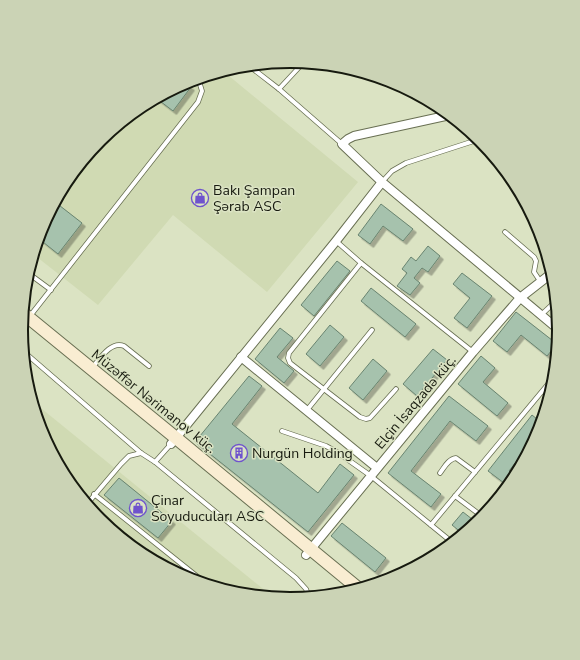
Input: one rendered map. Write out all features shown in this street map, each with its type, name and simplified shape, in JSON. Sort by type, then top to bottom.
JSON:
[{"type":"main road","name":"Müzəffər Nərimanov küç.","points":[[29,321],[92,369],[173,441]]},
{"type":"main road","points":[[28,322],[88,375],[173,441],[308,551],[353,584]]},
{"type":"main road","points":[[308,551],[346,586]]},
{"type":"street","points":[[442,117],[354,136],[342,144],[382,182],[552,324]]},
{"type":"street","points":[[173,441],[336,241],[382,182]]},
{"type":"street","name":"Elçin İsaqzadə küç.","points":[[308,551],[473,352],[520,298],[546,277]]},
{"type":"street","points":[[241,358],[377,468]]},
{"type":"lane","points":[[279,89],[298,68]]},
{"type":"lane","points":[[255,70],[279,89],[342,144]]},
{"type":"lane","points":[[29,313],[51,290],[198,102],[202,91],[200,84]]},
{"type":"lane","points":[[382,182],[392,171],[406,163],[472,142]]},
{"type":"lane","points":[[505,232],[534,257],[536,261],[534,272],[540,281]]},
{"type":"lane","points":[[336,241],[361,263],[473,352]]},
{"type":"lane","points":[[361,263],[289,353],[288,358],[290,363],[360,417],[366,419],[370,418],[396,389]]},
{"type":"lane","points":[[33,277],[51,290]]},
{"type":"lane","points":[[541,315],[551,306]]},
{"type":"lane","points":[[307,410],[372,330]]},
{"type":"lane","points":[[92,369],[103,354],[112,346],[120,344],[149,366]]},
{"type":"lane","points":[[30,356],[141,453],[155,462],[296,578],[307,591]]},
{"type":"lane","points":[[431,525],[546,387]]},
{"type":"lane","points":[[282,431],[326,446],[336,452],[371,476],[448,539]]},
{"type":"lane","points":[[155,462],[173,441]]},
{"type":"lane","points":[[90,499],[129,456],[141,453]]},
{"type":"lane","points":[[440,473],[453,458],[456,458],[475,472]]},
{"type":"lane","points":[[94,494],[193,573]]},
{"type":"lane","points":[[455,496],[477,513]]},
{"type":"shaded area","name":"Bakı Şampan Şərab ASC","points":[[228,75],[358,182],[267,292],[173,215],[98,305],[38,258],[42,246],[63,199],[72,184],[93,157],[117,133],[144,112],[174,95],[206,82]]},
{"type":"shaded area","points":[[40,407],[265,591],[222,583],[190,572],[144,548],[117,527],[93,503],[72,476],[55,446]]},
{"type":"building","points":[[190,88],[173,111],[161,102]]},
{"type":"building","points":[[381,204],[413,229],[403,241],[383,226],[370,244],[358,235]]},
{"type":"building","points":[[60,206],[82,223],[58,254],[43,242]]},
{"type":"building","points":[[428,246],[440,256],[428,272],[422,268],[414,278],[420,283],[410,295],[397,286],[407,273],[402,269],[411,257],[416,261]]},
{"type":"building","points":[[337,261],[350,271],[314,316],[301,305]]},
{"type":"building","points":[[462,273],[492,296],[467,328],[454,318],[470,298],[453,284]]},
{"type":"building","points":[[371,288],[416,324],[405,337],[361,301]]},
{"type":"building","points":[[516,312],[551,340],[551,352],[547,356],[521,335],[507,352],[493,341]]},
{"type":"building","points":[[330,325],[344,337],[320,366],[306,354]]},
{"type":"building","points":[[280,328],[293,338],[277,357],[294,371],[284,383],[255,359]]},
{"type":"building","points":[[433,349],[447,360],[417,396],[403,384]]},
{"type":"building","points":[[481,356],[495,368],[483,382],[508,403],[497,416],[458,384]]},
{"type":"building","points":[[373,359],[387,371],[363,400],[349,388]]},
{"type":"building","name":"Nurgün Holding","points":[[249,376],[262,386],[232,424],[318,493],[340,464],[354,475],[308,532],[195,442]]},
{"type":"building","points":[[449,396],[488,426],[476,441],[450,421],[411,471],[441,494],[431,507],[388,473]]},
{"type":"building","points":[[532,415],[536,418],[525,446],[503,482],[488,471]]},
{"type":"building","name":"Çinar Soyuducuları ASC","points":[[119,478],[172,521],[158,538],[104,495]]},
{"type":"building","points":[[463,512],[471,519],[459,530],[452,525]]},
{"type":"building","points":[[342,523],[386,558],[375,572],[331,536]]},
{"type":"place","name":"Bakı Şampan Şərab ASC","points":[[200,198]]},
{"type":"place","name":"Nurgün Holding","points":[[239,453]]},
{"type":"place","name":"Çinar Soyuducuları ASC","points":[[138,508]]}]
